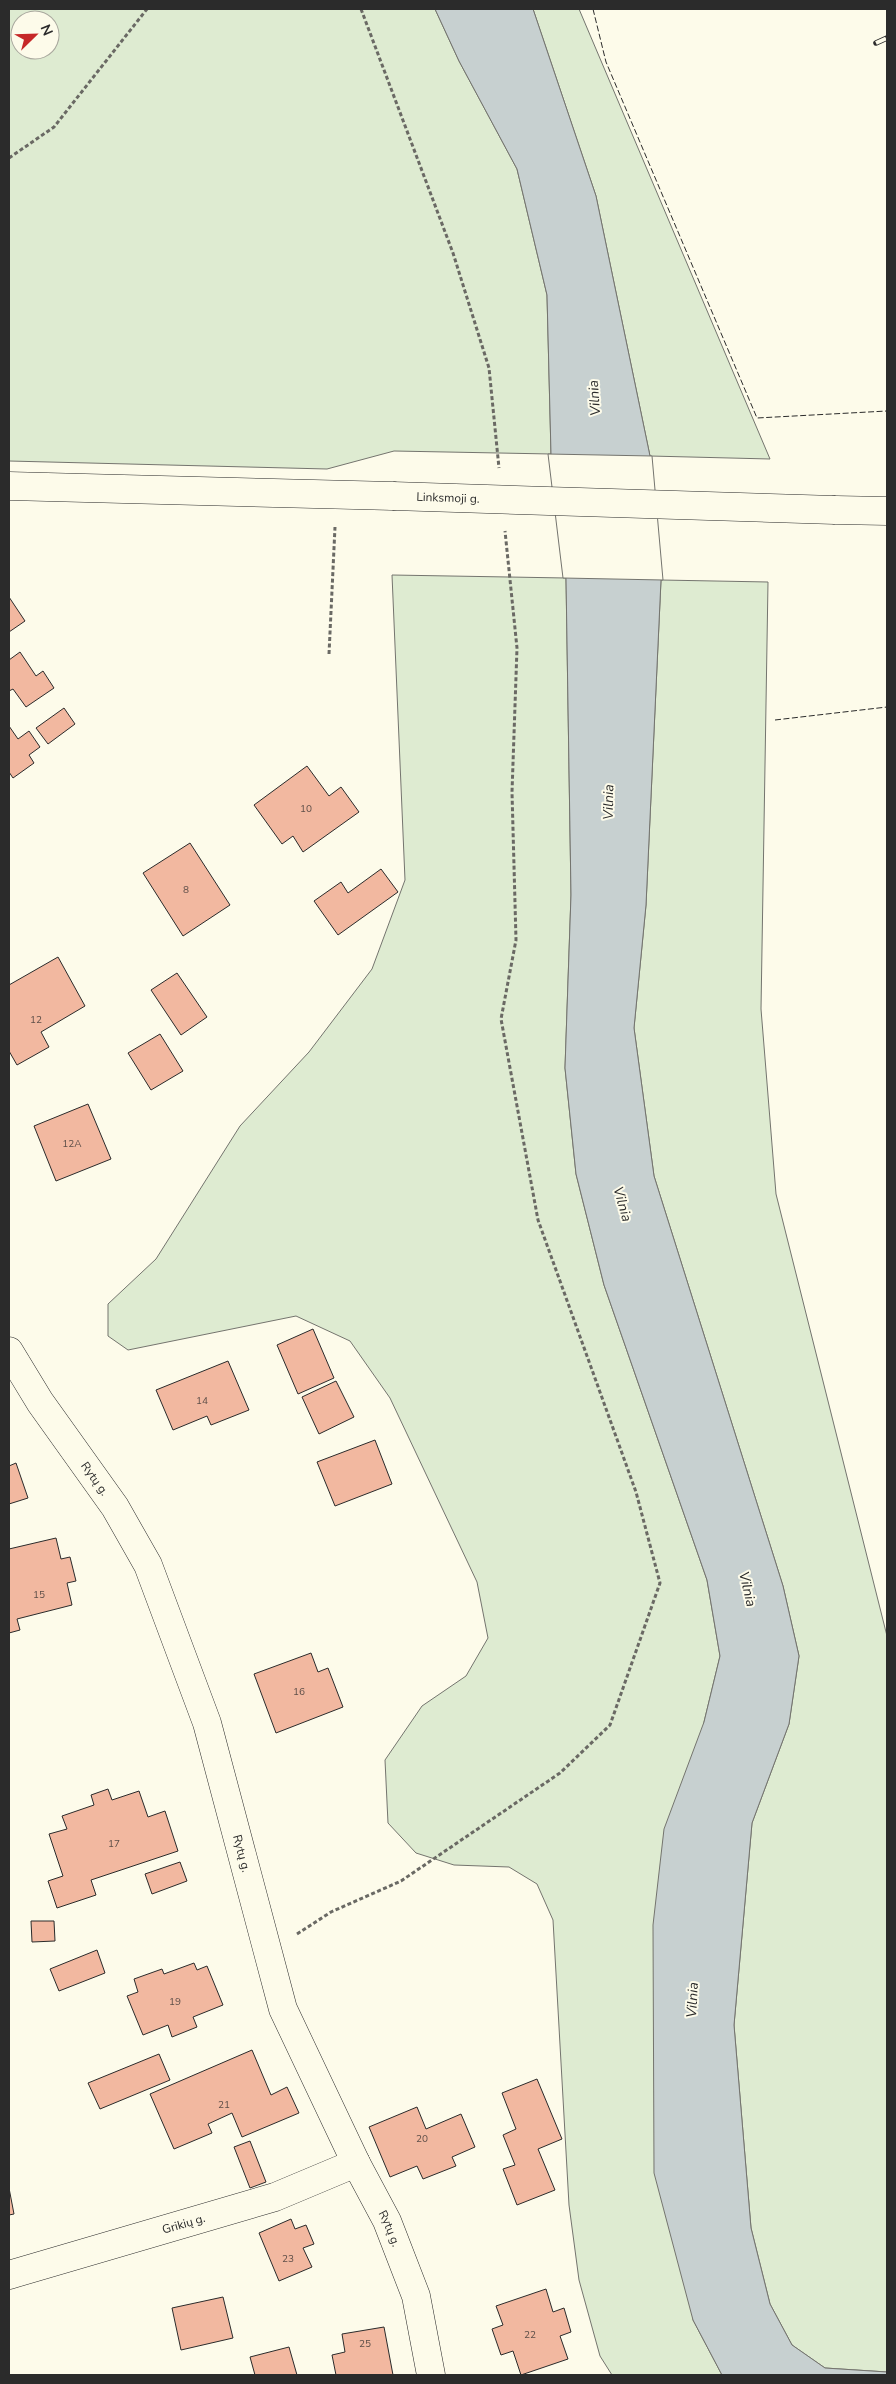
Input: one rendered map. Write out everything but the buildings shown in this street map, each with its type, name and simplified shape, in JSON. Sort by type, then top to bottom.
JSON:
[{"type":"street","name":"Linksmoji g.","points":[[9,486],[887,511]]},
{"type":"street","name":"Rytų g.","points":[[10,1358],[115,1507],[148,1565],[207,1723],[283,2009],[356,2163],[387,2221],[416,2296],[431,2375]]},
{"type":"street","name":"Grikių g.","points":[[9,2275],[275,2197],[356,2163]]},
{"type":"path","points":[[9,158],[54,127],[147,9]]},
{"type":"path","points":[[361,9],[453,254],[489,368],[500,474]]},
{"type":"path","points":[[329,654],[338,494]]},
{"type":"path","points":[[267,1946],[302,1932],[331,1912],[401,1881],[560,1773],[610,1725],[660,1583],[636,1492],[538,1220],[501,1019],[516,940],[512,792],[517,648],[504,522]]},
{"type":"green space","points":[[9,9],[435,9],[459,61],[517,169],[547,295],[551,454],[394,451],[327,469],[9,461]]},
{"type":"green space","points":[[533,9],[579,9],[770,459],[650,456],[596,196]]},
{"type":"green space","points":[[392,575],[566,578],[571,895],[565,1068],[576,1174],[604,1285],[707,1580],[720,1656],[704,1722],[693,2320],[722,2375],[612,2375],[600,2356],[579,2280],[569,2205],[553,1920],[537,1884],[509,1867],[454,1865],[416,1853],[388,1823],[385,1760],[422,1706],[466,1676],[488,1638],[477,1582],[390,1398],[350,1341],[296,1316],[128,1350],[108,1336],[108,1304],[156,1259],[240,1126],[309,1052],[372,969],[405,880]]},
{"type":"green space","points":[[661,580],[768,582],[761,1009],[776,1194],[887,1636],[887,2372],[825,2368],[792,2345],[770,2304],[751,2228],[734,2025],[752,1823],[789,1724],[799,1656],[783,1586],[654,1176],[634,1028],[646,905]]},
{"type":"water","name":"Vilnia","points":[[435,9],[533,9],[596,196],[650,456],[661,580],[646,905],[634,1028],[654,1176],[783,1586],[799,1656],[789,1724],[752,1823],[734,2025],[751,2228],[770,2304],[792,2345],[825,2368],[887,2372],[887,2375],[722,2375],[693,2320],[654,2173],[653,1925],[664,1829],[704,1722],[720,1656],[707,1580],[604,1285],[576,1174],[565,1068],[571,895],[566,578],[551,454],[547,295],[517,169],[459,61]]},
{"type":"pier","points":[[548,454],[652,456],[663,580],[563,578]]},
{"type":"railway","points":[[876,43],[887,38]]},
{"type":"fence","points":[[593,9],[606,62],[757,418],[887,411]]},
{"type":"fence","points":[[775,720],[887,707]]}]
